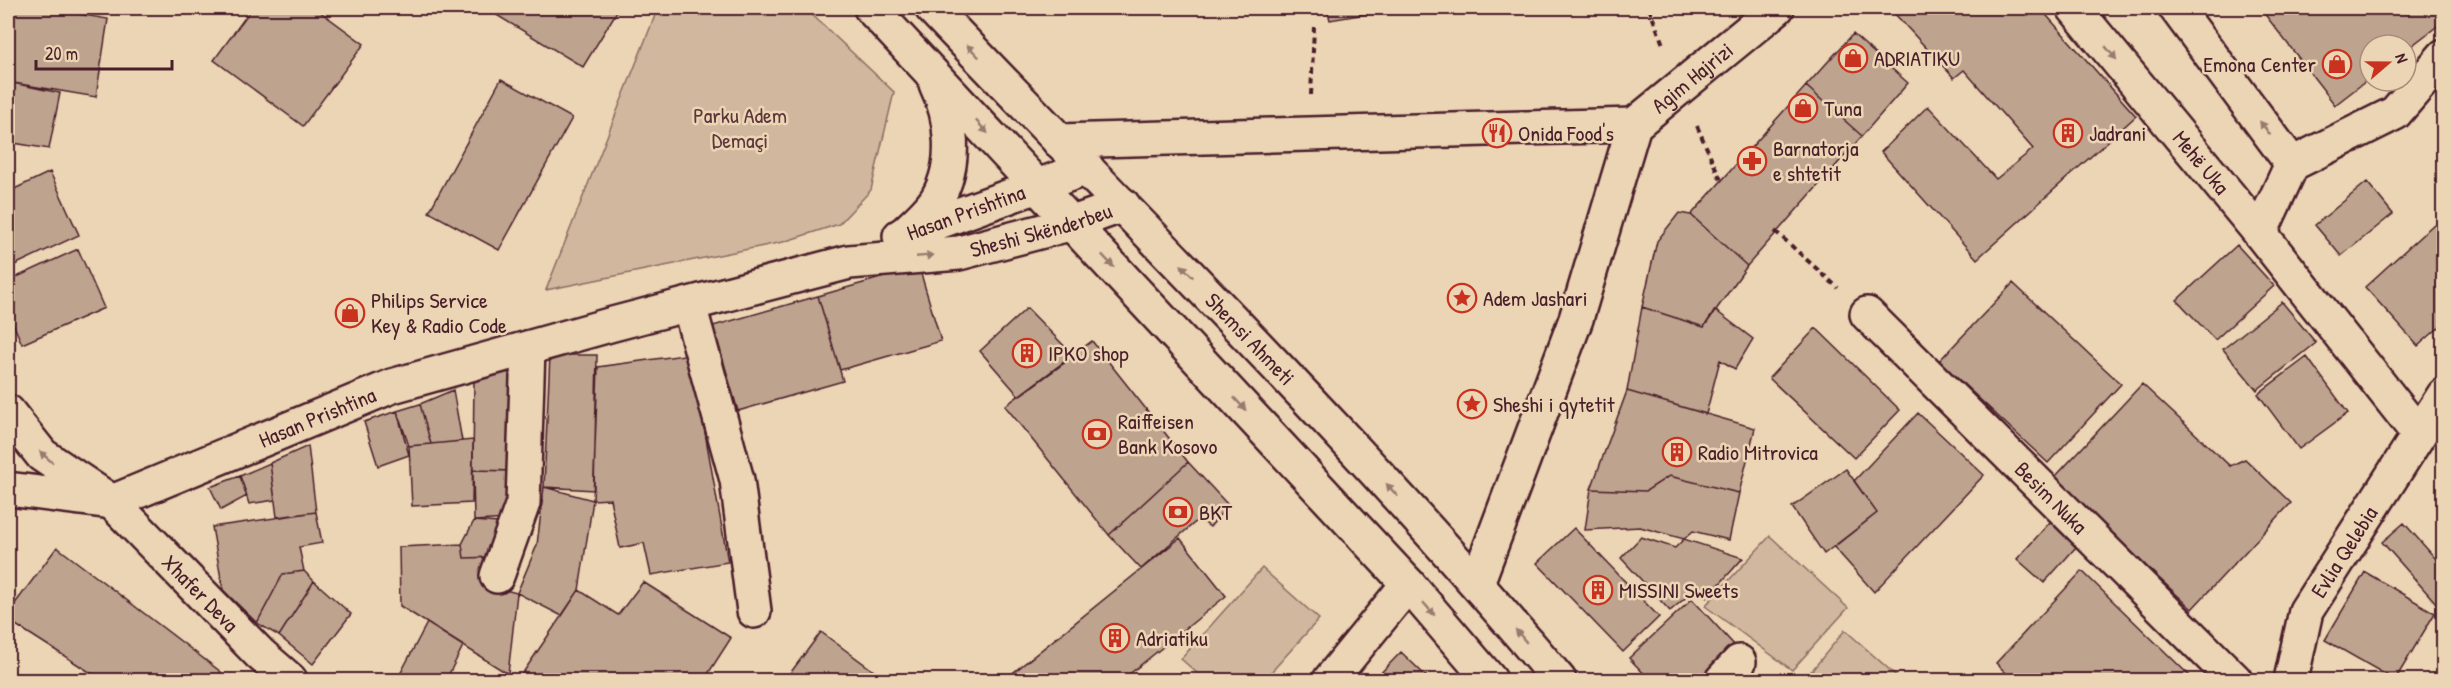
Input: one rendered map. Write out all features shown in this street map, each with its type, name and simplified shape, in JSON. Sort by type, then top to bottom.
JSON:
[{"type":"street","points":[[871,8],[1408,584],[1490,681]]},
{"type":"street","name":"Shemsi Ahmeti","points":[[932,8],[1284,372],[1477,583],[1559,681]]},
{"type":"street","name":"Agim Hajrizi","points":[[1634,125],[1777,8]]},
{"type":"street","name":"Mehë Uka","points":[[2074,8],[2430,437]]},
{"type":"street","points":[[2176,8],[2292,164]]},
{"type":"street","points":[[2260,233],[2292,164],[2395,113],[2444,56]]},
{"type":"street","points":[[905,233],[937,198],[949,166],[949,119],[938,87],[924,66]]},
{"type":"street","points":[[1059,141],[1634,125],[1576,319],[1477,583]]},
{"type":"street","name":"Hasan Prishtina","points":[[849,262],[905,233],[1040,187],[1087,168]]},
{"type":"street","name":"Sheshi Skënderbeu","points":[[959,253],[1073,223],[1123,205]]},
{"type":"street","name":"Hasan Prishtina","points":[[112,502],[392,386],[849,262],[959,253]]},
{"type":"street","points":[[689,305],[737,480],[754,611]]},
{"type":"street","name":"Besim Nuka","points":[[1867,314],[2235,681]]},
{"type":"street","points":[[497,576],[523,503],[528,348]]},
{"type":"street","name":"Evlia Qelebia","points":[[2291,681],[2306,611],[2430,437],[2444,395]]},
{"type":"street","name":"Xhafer Deva","points":[[8,412],[42,455],[112,502],[260,654],[290,681]]},
{"type":"street","points":[[8,489],[112,502]]},
{"type":"street","points":[[1330,681],[1408,584]]},
{"type":"path","points":[[1309,134],[1314,27]]},
{"type":"path","points":[[1775,231],[1867,314]]},
{"type":"green space","name":"Parku Adem Demaçi","points":[[658,8],[805,8],[894,92],[871,190],[839,224],[783,242],[546,290]]},
{"type":"green space","points":[[1770,536],[1848,608],[1792,670],[1705,606]]},
{"type":"green space","points":[[1262,568],[1319,619],[1264,680],[1205,680],[1181,659]]},
{"type":"green space","points":[[1845,630],[1901,680],[1804,680]]},
{"type":"building","points":[[8,8],[42,8],[108,19],[96,97],[8,82]]},
{"type":"building","points":[[252,8],[315,8],[364,44],[303,126],[214,60]]},
{"type":"building","points":[[485,8],[619,8],[583,67]]},
{"type":"building","points":[[1116,8],[1246,8],[1246,10],[1116,11]]},
{"type":"building","points":[[1327,8],[1402,8],[1330,20]]},
{"type":"building","name":"Jadrani","points":[[1900,8],[2040,8],[2136,116],[1977,259],[1881,152],[1928,106],[1996,179],[2033,149],[1964,70],[1954,78],[1894,13]]},
{"type":"building","name":"Emona Center","points":[[2260,8],[2438,8],[2444,14],[2444,21],[2418,41],[2418,33],[2358,33],[2358,87],[2335,105]]},
{"type":"building","points":[[1853,34],[1908,83],[1862,136],[1806,86]]},
{"type":"building","points":[[501,79],[572,118],[499,250],[429,212]]},
{"type":"building","points":[[8,82],[60,93],[49,149],[8,142]]},
{"type":"building","points":[[1806,86],[1862,136],[1747,266],[1691,215]]},
{"type":"building","points":[[50,172],[79,235],[8,268],[8,192]]},
{"type":"building","points":[[2367,182],[2393,214],[2341,256],[2315,225]]},
{"type":"building","points":[[1679,213],[1691,215],[1747,266],[1704,327],[1642,307],[1657,241]]},
{"type":"building","points":[[2434,224],[2444,234],[2444,323],[2418,346],[2365,287]]},
{"type":"building","points":[[2237,245],[2274,286],[2215,340],[2177,300]]},
{"type":"building","points":[[78,249],[104,308],[22,344],[8,312],[8,281]]},
{"type":"building","points":[[919,267],[941,341],[840,370],[818,296]]},
{"type":"building","points":[[2013,283],[2121,384],[2048,463],[1939,361]]},
{"type":"building","points":[[818,296],[843,381],[738,411],[713,326]]},
{"type":"building","points":[[2282,302],[2316,343],[2257,390],[2223,349]]},
{"type":"building","points":[[1642,307],[1704,327],[1715,310],[1753,339],[1735,369],[1720,360],[1706,414],[1627,391]]},
{"type":"building","name":"IPKO shop","points":[[1027,308],[1074,356],[1019,396],[980,351]]},
{"type":"building","points":[[1816,328],[1900,410],[1854,458],[1769,378]]},
{"type":"building","name":"Raiffeisen Bank Kosovo","points":[[1092,341],[1188,462],[1109,535],[1005,406]]},
{"type":"building","points":[[691,354],[728,562],[651,575],[644,543],[620,548],[610,499],[593,500],[598,367]]},
{"type":"building","points":[[550,355],[597,355],[594,490],[544,487]]},
{"type":"building","points":[[2307,357],[2348,413],[2299,449],[2258,394]]},
{"type":"building","points":[[514,365],[518,471],[473,470],[474,379]]},
{"type":"building","points":[[2142,384],[2230,466],[2245,459],[2291,503],[2192,609],[2053,479]]},
{"type":"building","points":[[453,390],[462,441],[431,444],[420,404]]},
{"type":"building","name":"Radio Mitrovica","points":[[1627,391],[1755,428],[1739,493],[1669,476],[1646,491],[1591,489]]},
{"type":"building","points":[[420,404],[431,444],[409,446],[397,411]]},
{"type":"building","points":[[397,411],[409,455],[378,466],[364,422]]},
{"type":"building","points":[[1918,413],[1984,475],[1874,592],[1834,547],[1877,513],[1854,481]]},
{"type":"building","points":[[473,440],[472,503],[412,506],[409,446]]},
{"type":"building","points":[[308,446],[316,512],[277,517],[270,463]]},
{"type":"building","name":"BKT","points":[[1188,462],[1228,505],[1210,527],[1199,519],[1141,569],[1109,535]]},
{"type":"building","points":[[270,463],[275,500],[249,504],[240,476]]},
{"type":"building","points":[[1846,469],[1877,513],[1824,554],[1792,507]]},
{"type":"building","points":[[473,470],[509,471],[509,519],[474,521]]},
{"type":"building","points":[[240,476],[247,496],[221,510],[210,487]]},
{"type":"building","name":"MISSINI Sweets","points":[[1669,476],[1739,493],[1729,540],[1693,531],[1684,539],[1640,527],[1585,530],[1591,489],[1646,491]]},
{"type":"building","points":[[544,487],[593,500],[579,590],[562,616],[517,593],[537,545]]},
{"type":"building","points":[[316,512],[322,543],[299,547],[304,571],[283,574],[257,623],[223,590],[212,527]]},
{"type":"building","points":[[474,521],[510,524],[501,557],[464,558],[462,544]]},
{"type":"building","points":[[2050,522],[2076,547],[2044,583],[2017,559]]},
{"type":"building","points":[[2404,523],[2444,568],[2444,612],[2382,542]]},
{"type":"building","name":"MISSINI Sweets","points":[[1574,528],[1659,617],[1623,652],[1537,563]]},
{"type":"building","points":[[1641,537],[1675,548],[1684,539],[1743,558],[1707,598],[1696,589],[1670,611],[1621,558]]},
{"type":"building","name":"Adriatiku","points":[[1180,538],[1226,596],[1122,680],[1004,680]]},
{"type":"building","points":[[462,544],[464,558],[492,557],[501,589],[517,593],[508,674],[400,606],[399,547]]},
{"type":"building","points":[[57,547],[221,672],[217,680],[102,680],[8,620],[8,613]]},
{"type":"building","points":[[304,571],[314,581],[279,636],[257,623],[283,574]]},
{"type":"building","points":[[2082,571],[2194,680],[2013,680],[1996,663]]},
{"type":"building","points":[[2365,572],[2435,613],[2395,680],[2325,640]]},
{"type":"building","points":[[314,581],[351,614],[313,664],[279,636]]},
{"type":"building","points":[[643,582],[731,638],[704,680],[518,680],[579,590],[618,615]]},
{"type":"building","points":[[1692,599],[1736,647],[1701,680],[1650,680],[1629,658]]},
{"type":"building","points":[[427,623],[463,646],[446,680],[397,680]]},
{"type":"building","points":[[821,632],[879,675],[875,680],[785,680]]},
{"type":"building","points":[[1401,652],[1430,680],[1374,680]]},
{"type":"place","name":"ADRIATIKU","points":[[1853,58]]},
{"type":"place","name":"Emona Center","points":[[2337,64]]},
{"type":"place","name":"Tuna","points":[[1803,108]]},
{"type":"place","name":"Onida Food's","points":[[1497,133]]},
{"type":"place","name":"Jadrani","points":[[2068,133]]},
{"type":"place","name":"Barnatorja e shtetit","points":[[1752,161]]},
{"type":"place","name":"Adem Jashari","points":[[1462,298]]},
{"type":"place","name":"Philips Service Key & Radio Code","points":[[350,313]]},
{"type":"place","name":"IPKO shop","points":[[1027,353]]},
{"type":"place","name":"Sheshi i qytetit","points":[[1472,404]]},
{"type":"place","name":"Raiffeisen Bank Kosovo","points":[[1097,434]]},
{"type":"place","name":"Radio Mitrovica","points":[[1677,452]]},
{"type":"place","name":"BKT","points":[[1178,512]]},
{"type":"place","name":"MISSINI Sweets","points":[[1598,590]]},
{"type":"place","name":"Adriatiku","points":[[1115,638]]}]
